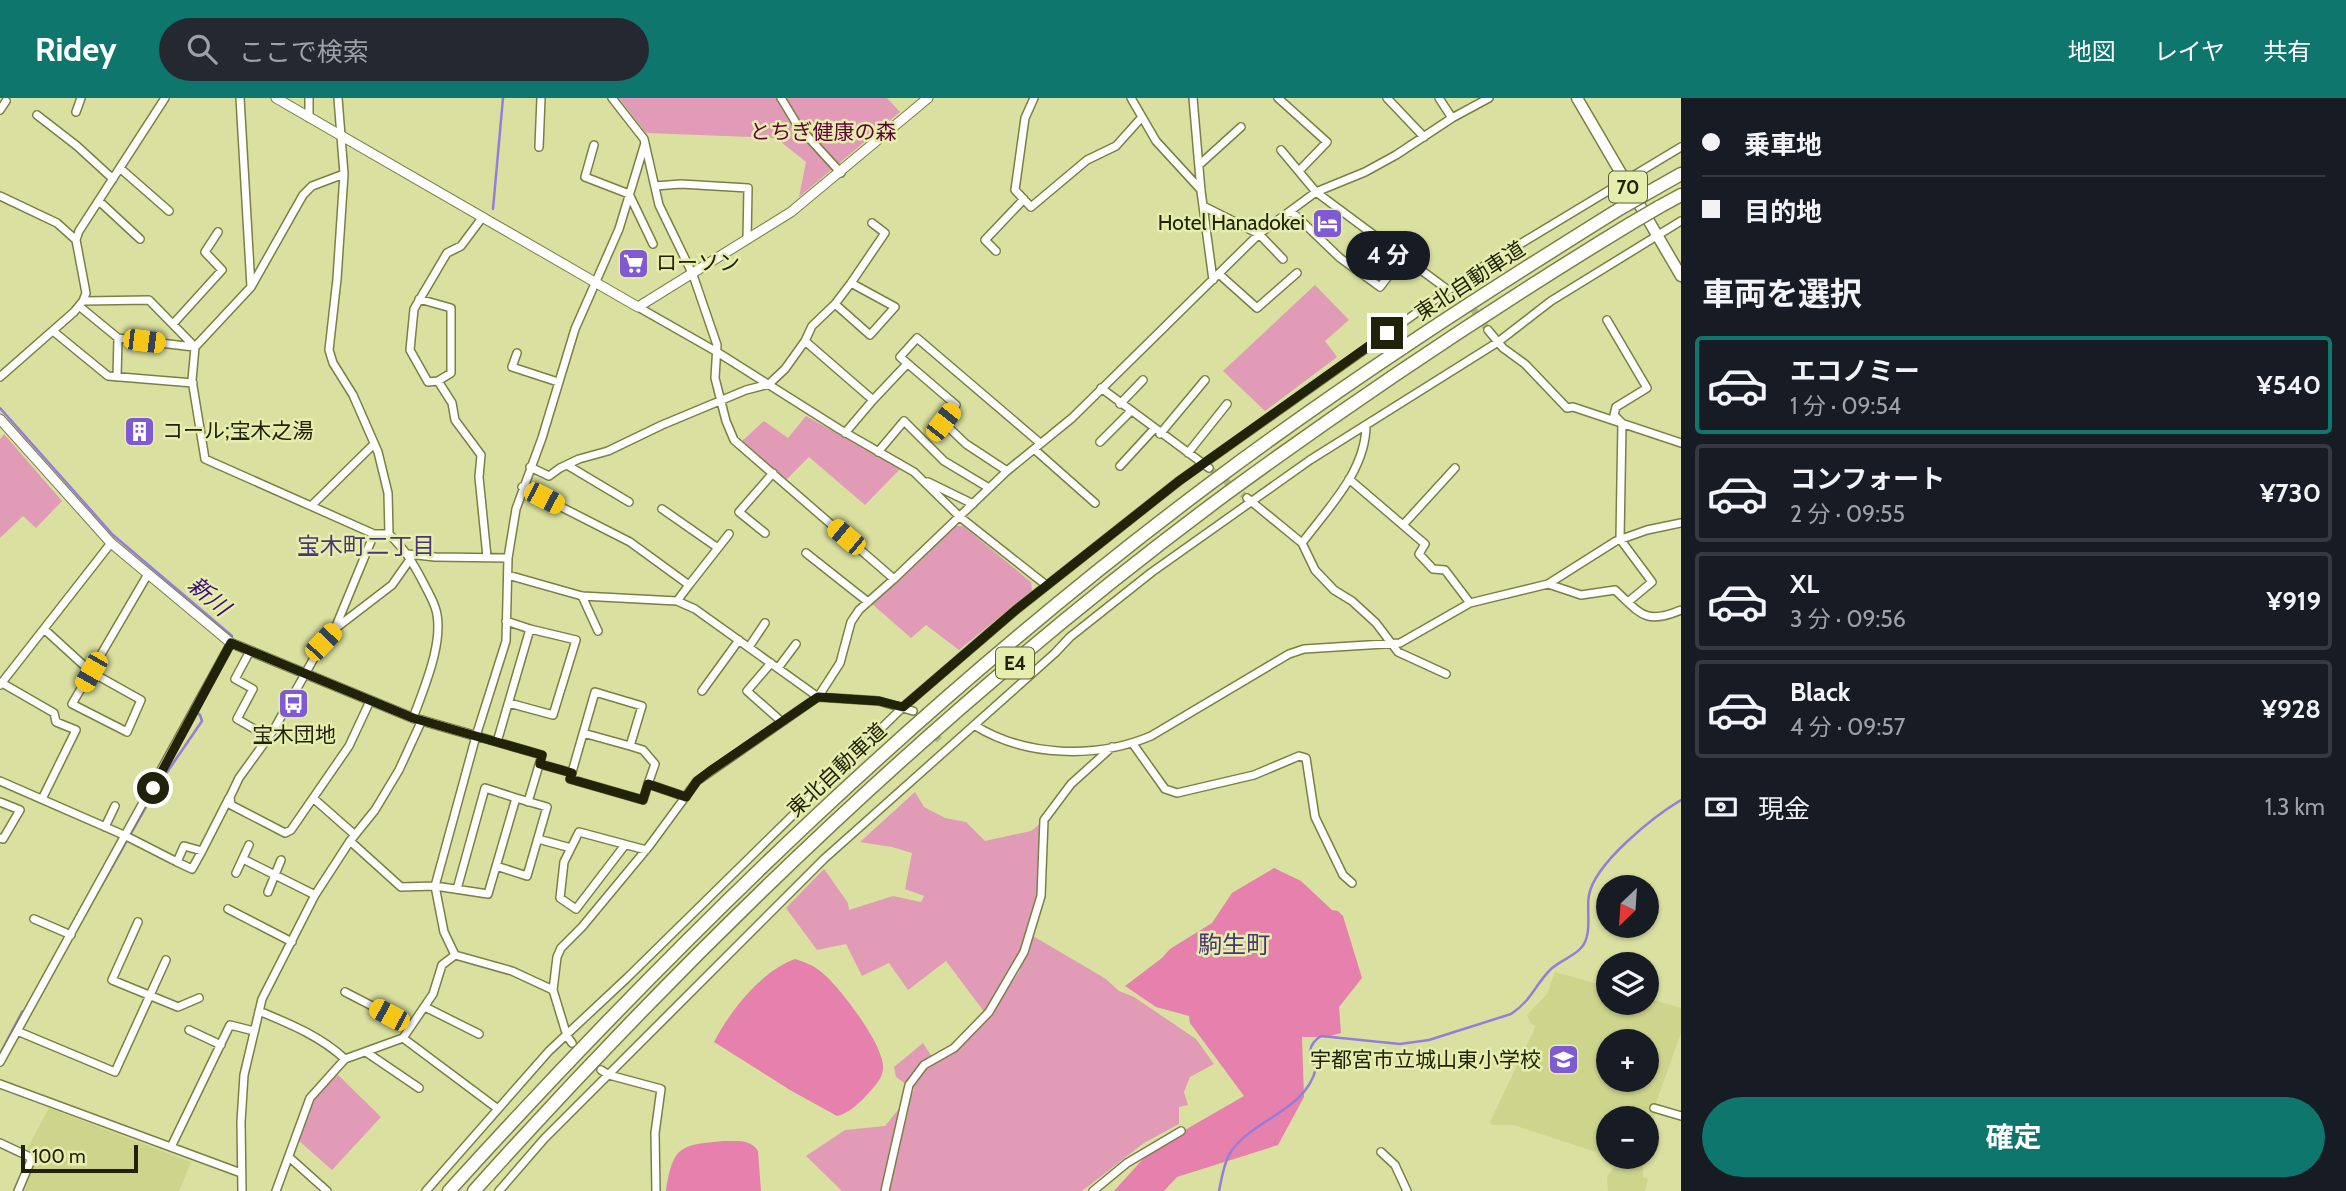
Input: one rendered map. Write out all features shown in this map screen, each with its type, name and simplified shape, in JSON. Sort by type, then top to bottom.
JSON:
[{"type":"highway","name":"東北自動車道","points":[[449,1191],[606,1023],[755,872],[926,714],[1026,629],[1169,515],[1288,427],[1434,326],[1621,208],[1681,174]]},
{"type":"highway","name":"東北自動車道","points":[[474,1191],[618,1035],[768,885],[865,793],[1039,642],[1223,496],[1298,442],[1458,332],[1681,195]]},
{"type":"main road","name":"70","points":[[1577,98],[1681,276]]},
{"type":"street","points":[[76,112],[81,98]]},
{"type":"street","points":[[0,377],[81,304],[86,293],[76,240],[79,231],[166,98]]},
{"type":"street","points":[[240,98],[251,287]]},
{"type":"street","points":[[276,98],[717,352],[845,433],[914,472],[960,517],[1046,585]]},
{"type":"street","points":[[309,98],[310,118]]},
{"type":"street","points":[[242,1191],[241,1122],[244,1075],[262,999],[316,895],[353,838],[376,810],[399,770],[418,719],[432,664],[438,619],[435,607],[409,556],[389,534],[388,493],[374,444],[353,395],[333,363],[329,350],[344,174],[338,98]]},
{"type":"street","points":[[539,147],[541,98]]},
{"type":"street","points":[[612,98],[645,143],[660,205],[693,275],[717,345],[715,378],[734,440],[894,579]]},
{"type":"street","points":[[781,98],[798,126],[841,173]]},
{"type":"street","points":[[638,307],[791,212],[928,98]]},
{"type":"street","points":[[1034,98],[1025,118],[1015,190],[1031,207],[1087,160],[1116,146],[1142,117]]},
{"type":"street","points":[[1132,98],[1156,141],[1201,191]]},
{"type":"street","points":[[1193,98],[1201,191],[1216,277],[1257,308],[1297,273]]},
{"type":"street","points":[[1278,98],[1327,142],[1298,171]]},
{"type":"street","points":[[1387,98],[1424,137]]},
{"type":"street","points":[[1439,98],[1452,118]]},
{"type":"street","points":[[572,1043],[567,1036],[553,990],[557,957],[561,948],[582,927],[646,850],[697,781],[818,697],[840,663],[851,622],[868,602],[1007,471],[1072,418],[1259,234],[1316,192],[1365,172],[1489,98]]},
{"type":"street","points":[[0,110],[6,101]]},
{"type":"street","points":[[37,116],[77,146],[113,180]]},
{"type":"street","points":[[1199,165],[1241,127]]},
{"type":"street","points":[[553,990],[512,971],[455,955],[444,932],[435,886],[476,736],[506,641],[508,558],[516,509],[542,438],[575,329],[618,229],[645,143]]},
{"type":"street","points":[[594,145],[585,177],[629,194],[653,244]]},
{"type":"street","points":[[426,1191],[549,1051],[903,707],[1046,585],[1448,290],[1458,287],[1681,147]]},
{"type":"street","points":[[1281,150],[1316,192],[1448,290]]},
{"type":"street","points":[[121,169],[169,211]]},
{"type":"street","points":[[344,174],[312,186],[303,195],[251,287],[195,347],[193,383],[205,459],[374,534],[389,534]]},
{"type":"street","points":[[655,186],[681,184],[748,188],[747,240]]},
{"type":"street","points":[[0,196],[57,223],[76,240]]},
{"type":"street","points":[[996,251],[985,240],[1024,199]]},
{"type":"street","points":[[99,201],[140,239]]},
{"type":"street","points":[[1203,206],[1259,234],[1283,259]]},
{"type":"street","points":[[1291,211],[1340,258],[1380,287],[1403,257]]},
{"type":"street","points":[[419,299],[451,308],[451,373],[428,382],[411,350],[414,309],[419,299],[447,253],[461,246],[482,218]]},
{"type":"street","points":[[499,1191],[544,1139],[824,859],[1080,628],[1250,500],[1497,342],[1551,301],[1681,221]]},
{"type":"street","points":[[530,467],[549,476],[567,465],[608,451],[746,390],[769,384],[785,369],[812,326],[835,304],[885,233],[873,223]]},
{"type":"street","points":[[173,324],[222,270],[205,253],[218,232]]},
{"type":"street","points":[[835,304],[870,335],[895,307],[851,283]]},
{"type":"street","points":[[81,304],[149,300],[195,347]]},
{"type":"street","points":[[81,304],[118,338],[195,347]]},
{"type":"street","points":[[1607,320],[1647,388],[1615,407],[1614,415],[1622,423],[1620,539],[1652,582],[1628,602]]},
{"type":"street","points":[[1488,330],[1497,342],[1525,364],[1567,408],[1573,407],[1681,443]]},
{"type":"street","points":[[53,331],[108,376],[193,383]]},
{"type":"street","points":[[117,377],[118,338]]},
{"type":"street","points":[[1007,471],[966,444],[943,422],[956,405],[900,358],[917,338],[1037,446],[1095,503]]},
{"type":"street","points":[[805,341],[873,400]]},
{"type":"street","points":[[517,353],[512,367],[558,382]]},
{"type":"street","points":[[845,433],[906,365]]},
{"type":"street","points":[[438,380],[452,402],[455,420],[481,455],[479,477],[487,558]]},
{"type":"street","points":[[1120,404],[1143,380]]},
{"type":"street","points":[[1120,466],[1205,380]]},
{"type":"street","points":[[1101,388],[1206,466]]},
{"type":"street","points":[[1188,453],[1227,404]]},
{"type":"street","points":[[1100,442],[1130,412]]},
{"type":"street","points":[[878,452],[904,421],[944,461],[989,488]]},
{"type":"street","points":[[1,422],[111,542],[231,643],[418,719],[542,755],[527,802]]},
{"type":"street","points":[[1302,543],[1349,479],[1366,439],[1366,425]]},
{"type":"street","points":[[311,506],[374,444]]},
{"type":"street","points":[[567,465],[629,502]]},
{"type":"street","points":[[1403,525],[1455,468]]},
{"type":"street","points":[[765,533],[739,512],[773,473]]},
{"type":"street","points":[[921,479],[973,504]]},
{"type":"street","points":[[1349,479],[1425,544],[1419,554],[1433,569],[1446,570],[1470,603]]},
{"type":"street","points":[[523,487],[629,542],[689,585]]},
{"type":"street","points":[[1250,500],[1302,543],[1315,570],[1334,590],[1352,601],[1376,623],[1398,652],[1446,674]]},
{"type":"street","points":[[662,509],[719,548]]},
{"type":"street","points":[[974,725],[1001,740],[1064,752],[1133,744],[1289,654],[1304,649],[1400,643],[1470,603],[1548,584],[1620,539],[1681,523]]},
{"type":"street","points":[[336,628],[374,534]]},
{"type":"street","points":[[677,601],[729,534]]},
{"type":"street","points":[[41,799],[76,730],[56,722],[54,713],[1,684],[111,542]]},
{"type":"street","points":[[806,553],[868,602]]},
{"type":"street","points":[[409,556],[508,558]]},
{"type":"street","points":[[0,781],[127,836],[192,869],[239,778],[268,737],[323,642],[336,628],[392,585],[409,556]]},
{"type":"street","points":[[44,629],[91,672],[141,700],[127,732],[72,704],[91,672],[148,574]]},
{"type":"street","points":[[508,575],[582,596],[677,601],[695,608],[818,697],[879,701],[913,711]]},
{"type":"street","points":[[1548,584],[1581,595],[1607,589],[1615,590],[1641,615],[1661,618],[1681,610]]},
{"type":"street","points":[[582,596],[598,631]]},
{"type":"street","points":[[506,621],[576,640],[553,715],[509,703]]},
{"type":"street","points":[[749,648],[765,623]]},
{"type":"street","points":[[497,742],[530,629]]},
{"type":"street","points":[[702,691],[739,640]]},
{"type":"street","points":[[0,1062],[127,836],[231,643]]},
{"type":"street","points":[[778,668],[796,644]]},
{"type":"street","points":[[250,651],[236,679],[253,689],[237,719],[268,737]]},
{"type":"street","points":[[771,663],[747,691],[782,722]]},
{"type":"street","points":[[583,733],[643,750],[655,764],[643,800],[570,779],[572,773],[583,733],[595,692],[642,706],[630,746]]},
{"type":"street","points":[[230,797],[231,805],[285,833],[291,830],[349,746],[370,701]]},
{"type":"street","points":[[941,742],[947,749]]},
{"type":"street","points":[[1133,744],[1165,789],[1177,793],[1254,775],[1300,756],[1306,758],[1315,817],[1343,875],[1352,883]]},
{"type":"street","points":[[885,1191],[909,1085],[924,1065],[954,1048],[989,1012],[1024,952],[1041,896],[1044,820],[1072,784],[1112,747]]},
{"type":"street","points":[[540,764],[572,773]]},
{"type":"street","points":[[648,784],[686,797]]},
{"type":"street","points":[[457,889],[485,788],[547,807],[527,876],[496,866]]},
{"type":"street","points":[[313,798],[401,887],[435,886],[488,894],[516,798]]},
{"type":"street","points":[[0,802],[20,810],[3,839],[0,838]]},
{"type":"street","points":[[105,827],[115,806]]},
{"type":"street","points":[[625,845],[576,909],[561,898],[564,862],[579,832],[646,850]]},
{"type":"street","points":[[538,839],[571,848]]},
{"type":"street","points":[[236,873],[249,845]]},
{"type":"street","points":[[177,862],[184,846],[202,851]]},
{"type":"street","points":[[243,859],[316,895]]},
{"type":"street","points":[[268,892],[281,860]]},
{"type":"street","points":[[228,909],[292,942]]},
{"type":"street","points":[[34,919],[71,935]]},
{"type":"street","points":[[138,922],[112,980],[178,1007],[199,998]]},
{"type":"street","points":[[276,1191],[310,1098],[345,1059],[403,1038],[433,995],[442,965],[455,955]]},
{"type":"street","points":[[18,1031],[115,1072],[166,960]]},
{"type":"street","points":[[345,992],[411,1026]]},
{"type":"street","points":[[425,1007],[480,1034]]},
{"type":"street","points":[[259,1011],[296,1026],[328,1044],[345,1059]]},
{"type":"street","points":[[171,1147],[230,1024],[254,1031]]},
{"type":"street","points":[[189,1030],[221,1045]]},
{"type":"street","points":[[403,1038],[498,1109]]},
{"type":"street","points":[[366,1052],[419,1088]]},
{"type":"street","points":[[601,1070],[609,1075],[661,1089],[656,1133],[656,1191]]},
{"type":"street","points":[[0,1084],[241,1173]]},
{"type":"street","points":[[1659,1109],[1681,1116]]},
{"type":"street","points":[[1093,1191],[1127,1163],[1181,1131]]},
{"type":"street","points":[[0,1143],[32,1158],[18,1191]]},
{"type":"street","points":[[1381,1152],[1395,1166],[1407,1191]]},
{"type":"street","points":[[289,1157],[327,1191]]},
{"type":"shaded area","points":[[1274,868],[1301,881],[1332,910],[1343,916],[1362,978],[1339,1007],[1341,1033],[1326,1037],[1302,1037],[1304,1097],[1278,1145],[1177,1177],[1164,1191],[1114,1191],[1152,1149],[1244,1096],[1190,1023],[1189,1016],[1156,1007],[1125,986],[1170,949],[1212,923],[1232,893]]},
{"type":"shaded area","points":[[795,959],[817,969],[837,988],[868,1030],[881,1056],[883,1071],[877,1084],[855,1106],[837,1116],[714,1042],[748,993],[770,973]]},
{"type":"shaded area","name":"宇都宮市立城山東小学校","points":[[1555,972],[1596,984],[1596,1015],[1659,1015],[1659,1002],[1681,1008],[1681,1033],[1655,1106],[1596,1106],[1596,1152],[1513,1125],[1492,1125],[1490,1122],[1536,1026],[1531,1024],[1527,1015],[1547,994]]},
{"type":"shaded area","points":[[49,1108],[191,1162],[179,1191],[22,1191],[37,1157],[26,1151]]},
{"type":"shaded area","points":[[724,1141],[748,1143],[758,1151],[761,1191],[666,1191],[672,1164],[682,1150],[698,1144]]},
{"type":"shaded area","points":[[1612,1169],[1643,1169],[1643,1177],[1648,1179],[1645,1191],[1608,1191],[1607,1177]]},
{"type":"green space","name":"とちぎ健康の森","points":[[619,98],[887,98],[900,112],[799,197],[806,162],[776,138],[646,133]]},
{"type":"green space","points":[[1315,285],[1349,320],[1325,341],[1337,357],[1265,411],[1223,371]]},
{"type":"green space","points":[[806,416],[900,469],[865,505],[809,457],[786,480],[741,442],[764,421],[788,438]]},
{"type":"green space","points":[[4,434],[62,501],[36,528],[23,516],[0,538],[0,439]]},
{"type":"green space","points":[[956,526],[963,526],[1031,582],[1032,591],[959,650],[926,625],[911,638],[871,603]]},
{"type":"green space","points":[[915,792],[924,807],[945,818],[966,822],[985,841],[1031,831],[1041,823],[1039,905],[1027,940],[985,1013],[946,961],[908,990],[889,963],[862,976],[846,944],[817,950],[786,908],[824,869],[848,903],[849,910],[893,896],[921,902],[924,896],[905,889],[912,853],[860,842]]},
{"type":"green space","points":[[1033,936],[1106,979],[1119,991],[1134,997],[1196,1039],[1214,1064],[1190,1077],[1184,1092],[1188,1105],[1179,1107],[1179,1124],[1144,1143],[1082,1191],[842,1191],[806,1156],[845,1130],[885,1126],[914,1090],[896,1077],[894,1067],[923,1043],[934,1060],[993,1011],[1019,972]]},
{"type":"green space","points":[[336,1073],[381,1117],[332,1170],[297,1139],[311,1101]]},
{"type":"waterway","points":[[493,209],[503,98]]},
{"type":"waterway","name":"新川","points":[[0,408],[113,535],[232,636],[230,639]]},
{"type":"waterway","name":"新川","points":[[33,1007],[159,784],[202,721],[200,715],[191,708],[201,690]]},
{"type":"waterway","points":[[1219,1191],[1225,1165],[1232,1150],[1242,1139],[1292,1104],[1311,1082],[1316,1068],[1310,1051],[1313,1043],[1321,1036],[1400,1044],[1429,1040],[1511,1014],[1518,1009],[1550,970],[1585,943],[1589,895],[1602,869],[1627,842],[1681,800]]},
{"type":"waterway","name":"新川","points":[[0,1054],[22,1012],[27,1010]]},
{"type":"tunnel","points":[[1460,290],[1488,330]]},
{"type":"tunnel","points":[[1209,468],[1247,498]]},
{"type":"tunnel","points":[[921,719],[941,742]]},
{"type":"tunnel","points":[[572,1043],[601,1070]]},
{"type":"place","name":"Hotel Hanadokei","points":[[1328,223]]},
{"type":"place","name":"ローソン","points":[[633,263]]},
{"type":"place","name":"コール;宝木之湯","points":[[139,431]]},
{"type":"place","name":"宝木団地","points":[[294,703]]},
{"type":"place","name":"宇都宮市立城山東小学校","points":[[1564,1060]]},
{"type":"district","name":"宝木町二丁目","points":[[366,546]]},
{"type":"district","name":"駒生町","points":[[1234,945]]},
{"type":"route","points":[[153,788],[231,643],[413,718],[542,755],[540,764],[572,773],[570,779],[643,800],[648,784],[686,797],[697,781],[710,771],[818,697],[879,701],[903,707],[1017,609],[1179,481],[1387,333]]}]
